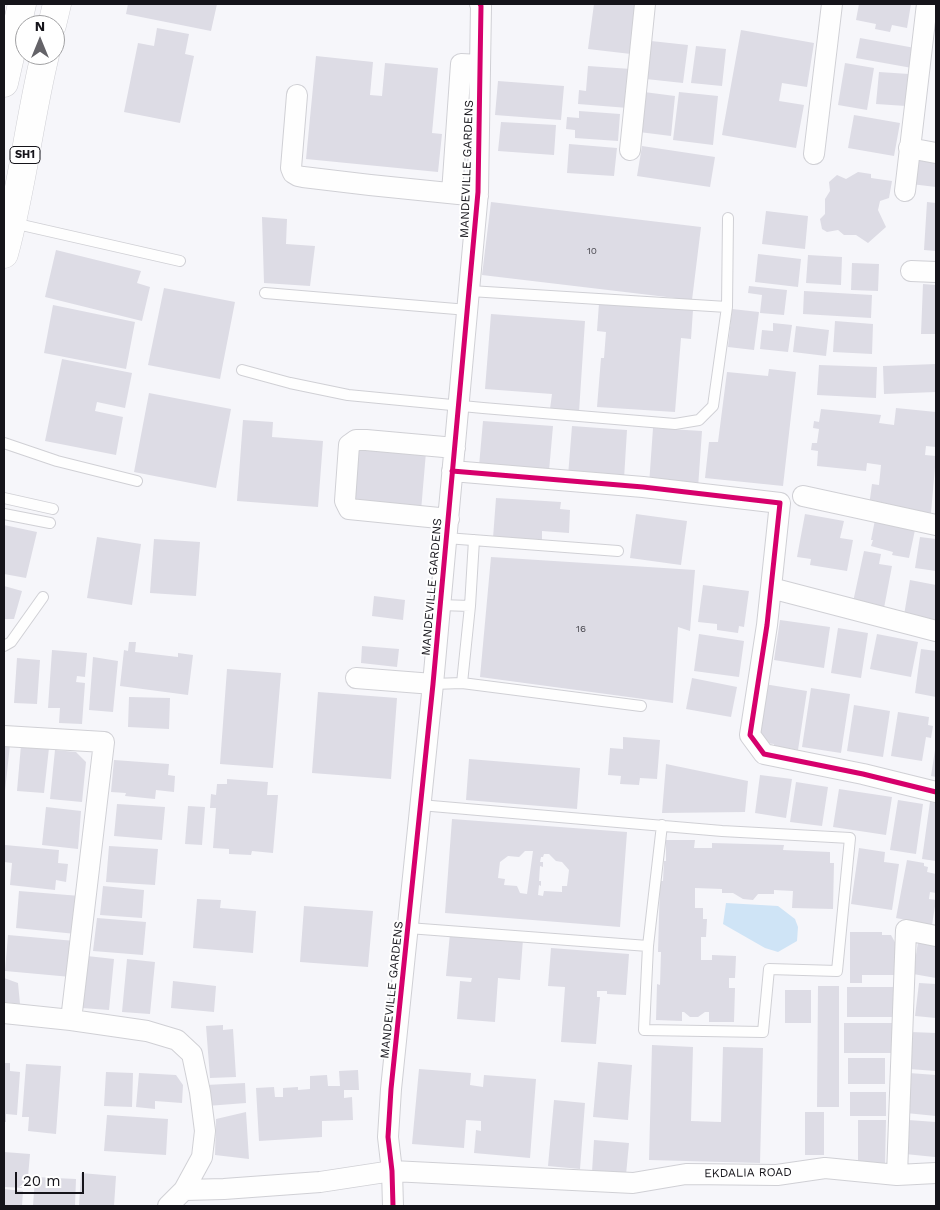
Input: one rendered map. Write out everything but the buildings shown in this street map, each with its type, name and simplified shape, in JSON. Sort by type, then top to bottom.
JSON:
[{"type":"main road","points":[[4,83],[22,4]]},
{"type":"main road","name":"SH1","points":[[4,254],[12,223],[43,65]]},
{"type":"street","name":"MANDEVILLE GARDENS","points":[[393,1206],[392,1171],[388,1137],[391,1089],[433,684],[478,196],[480,4]]},
{"type":"street","points":[[630,150],[645,4]]},
{"type":"street","points":[[814,154],[832,4]]},
{"type":"street","points":[[905,191],[927,4]]},
{"type":"street","points":[[452,193],[461,64],[480,65]]},
{"type":"street","points":[[297,95],[291,168],[293,173],[298,176],[343,183],[478,196]]},
{"type":"street","points":[[909,148],[936,153]]},
{"type":"street","points":[[911,271],[936,272]]},
{"type":"street","points":[[447,528],[349,509],[345,501],[349,445],[356,440],[366,440],[454,448]]},
{"type":"street","points":[[452,471],[643,487],[780,503],[767,625],[750,735],[764,754],[863,774],[936,792]]},
{"type":"street","points":[[803,496],[936,525]]},
{"type":"street","points":[[770,588],[936,631]]},
{"type":"street","points":[[356,678],[433,684]]},
{"type":"street","points":[[4,736],[104,742],[71,1020]]},
{"type":"street","points":[[897,1175],[906,930],[936,936]]},
{"type":"street","points":[[4,1013],[147,1031],[177,1040],[192,1054],[205,1130],[202,1157],[184,1190],[168,1206]]},
{"type":"street","name":"EKDALIA ROAD","points":[[184,1190],[320,1182],[392,1171],[633,1183],[686,1174],[777,1175],[825,1168],[897,1175],[936,1173]]},
{"type":"lane","points":[[242,370],[348,395],[675,424],[699,420],[713,406],[727,306],[728,218]]},
{"type":"lane","points":[[12,223],[180,261]]},
{"type":"lane","points":[[265,292],[469,300],[727,306]]},
{"type":"lane","points":[[4,443],[57,461],[137,481]]},
{"type":"lane","points":[[4,498],[54,508]]},
{"type":"lane","points":[[4,514],[50,523]]},
{"type":"lane","points":[[447,528],[474,540],[618,551]]},
{"type":"lane","points":[[462,683],[470,606],[474,540]]},
{"type":"lane","points":[[4,646],[11,642],[43,598]]},
{"type":"lane","points":[[440,605],[470,606]]},
{"type":"lane","points":[[433,684],[462,683],[641,706]]},
{"type":"lane","points":[[420,805],[662,825],[722,831],[850,838],[837,971],[769,969],[763,1032],[644,1030],[648,946],[662,825]]},
{"type":"lane","points":[[408,928],[648,946]]},
{"type":"water","points":[[726,903],[778,906],[795,919],[798,927],[797,941],[778,952],[765,948],[723,924]]},
{"type":"cycle path","points":[[393,1206],[392,1171],[388,1137],[391,1089],[433,684],[478,192],[480,4]]},
{"type":"cycle path","points":[[452,471],[643,487],[780,503],[767,625],[750,735],[764,754],[863,774],[936,792]]}]
